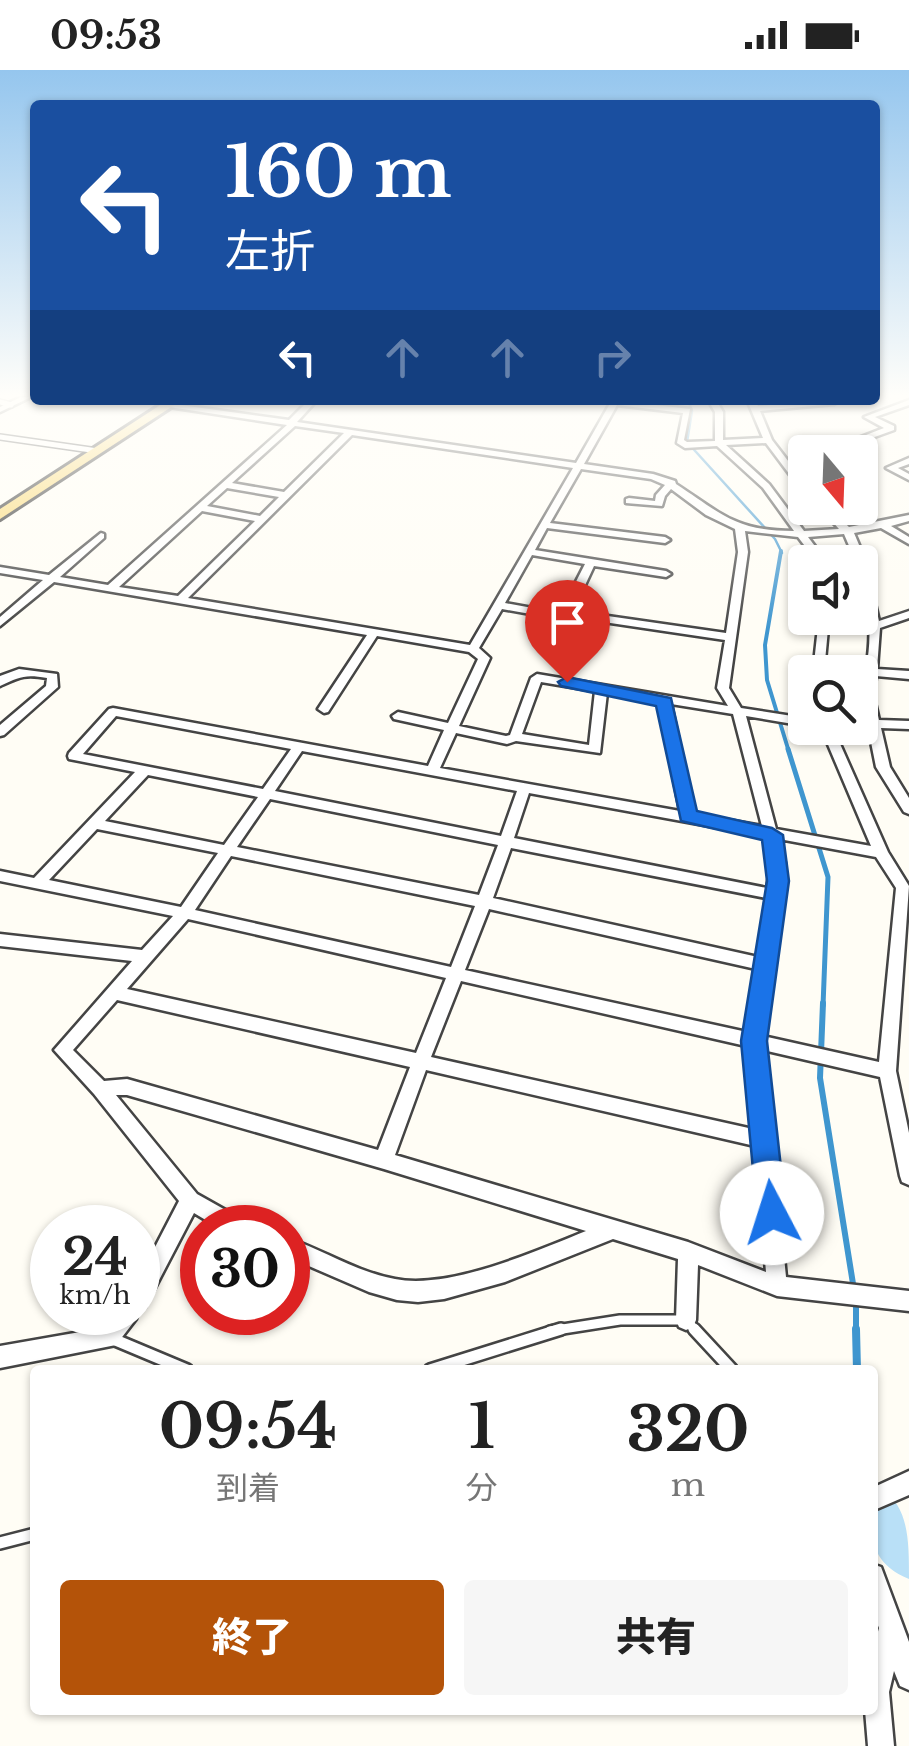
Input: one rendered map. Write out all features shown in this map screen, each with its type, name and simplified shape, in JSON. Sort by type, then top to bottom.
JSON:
[{"type":"main road","points":[[0,515],[60,475]]},
{"type":"street","points":[[110,589],[236,475]]},
{"type":"street","points":[[180,600],[306,475]]},
{"type":"street","points":[[474,649],[572,475]]},
{"type":"street","points":[[631,475],[672,483],[719,519],[769,533],[849,533],[909,518]]},
{"type":"street","points":[[755,475],[809,545]]},
{"type":"street","points":[[629,501],[659,504],[661,495],[672,483]]},
{"type":"street","points":[[225,485],[286,495]]},
{"type":"street","points":[[200,508],[262,519]]},
{"type":"street","points":[[544,525],[666,540]]},
{"type":"street","points":[[841,525],[854,545]]},
{"type":"street","points":[[884,526],[909,541]]},
{"type":"street","points":[[740,527],[743,552],[723,688],[737,712],[778,863],[754,1041],[777,1286]]},
{"type":"street","points":[[0,623],[102,536]]},
{"type":"street","points":[[529,552],[666,574]]},
{"type":"street","points":[[499,605],[564,617],[591,562]]},
{"type":"street","points":[[2,573],[474,649],[484,658],[432,770]]},
{"type":"street","points":[[567,613],[730,638]]},
{"type":"street","points":[[878,625],[907,616]]},
{"type":"street","points":[[324,709],[374,632]]},
{"type":"street","points":[[0,682],[9,674],[25,670],[52,676],[52,687],[0,732]]},
{"type":"street","points":[[878,673],[909,676]]},
{"type":"street","points":[[515,738],[536,678],[788,720]]},
{"type":"street","points":[[398,716],[507,740],[596,750],[601,691]]},
{"type":"street","points":[[664,702],[688,816]]},
{"type":"street","points":[[776,895],[74,756],[113,712],[881,853]]},
{"type":"street","points":[[878,722],[909,725]]},
{"type":"street","points":[[878,733],[884,766],[909,808]]},
{"type":"street","points":[[199,1205],[190,1200],[62,1050],[185,913],[300,745]]},
{"type":"street","points":[[834,745],[881,853],[903,888],[887,1071],[909,1176]]},
{"type":"street","points":[[38,884],[144,771]]},
{"type":"street","points":[[384,1160],[418,1063],[508,841],[525,786]]},
{"type":"street","points":[[97,824],[484,902],[763,964]]},
{"type":"street","points":[[0,876],[185,913],[887,1071]]},
{"type":"street","points":[[0,940],[147,957]]},
{"type":"street","points":[[117,992],[766,1140]]},
{"type":"street","points":[[100,1090],[127,1087],[384,1160],[688,1252],[777,1286],[909,1301]]},
{"type":"street","points":[[160,1258],[190,1200]]},
{"type":"street","points":[[310,1256],[400,1291],[432,1290],[559,1252],[614,1229]]},
{"type":"street","points":[[686,1320],[688,1252]]},
{"type":"street","points":[[0,1357],[111,1335]]},
{"type":"street","points":[[878,1498],[909,1483]]},
{"type":"street","points":[[878,1593],[909,1677]]},
{"type":"street","points":[[878,1677],[891,1629]]},
{"type":"street","points":[[877,1715],[881,1746]]},
{"type":"lane","points":[[443,1365],[568,1325],[618,1318],[686,1320],[727,1365]]},
{"type":"lane","points":[[109,1338],[175,1365]]},
{"type":"lane","points":[[0,1544],[30,1535]]},
{"type":"waterway","points":[[717,475],[775,539],[781,551]]},
{"type":"waterway","points":[[781,551],[765,645],[767,680],[789,752]]},
{"type":"waterway","points":[[788,749],[828,877],[823,1006]]},
{"type":"waterway","points":[[823,1003],[820,1078],[854,1290]]},
{"type":"waterway","points":[[856,1301],[856,1329]]},
{"type":"waterway","points":[[856,1329],[857,1365]]},
{"type":"waterway","points":[[878,1510],[881,1515]]},
{"type":"waterway","points":[[881,1515],[909,1553]]},
{"type":"route","points":[[567,682],[664,702],[688,816],[772,835],[778,881],[754,1041],[772,1213]]}]
